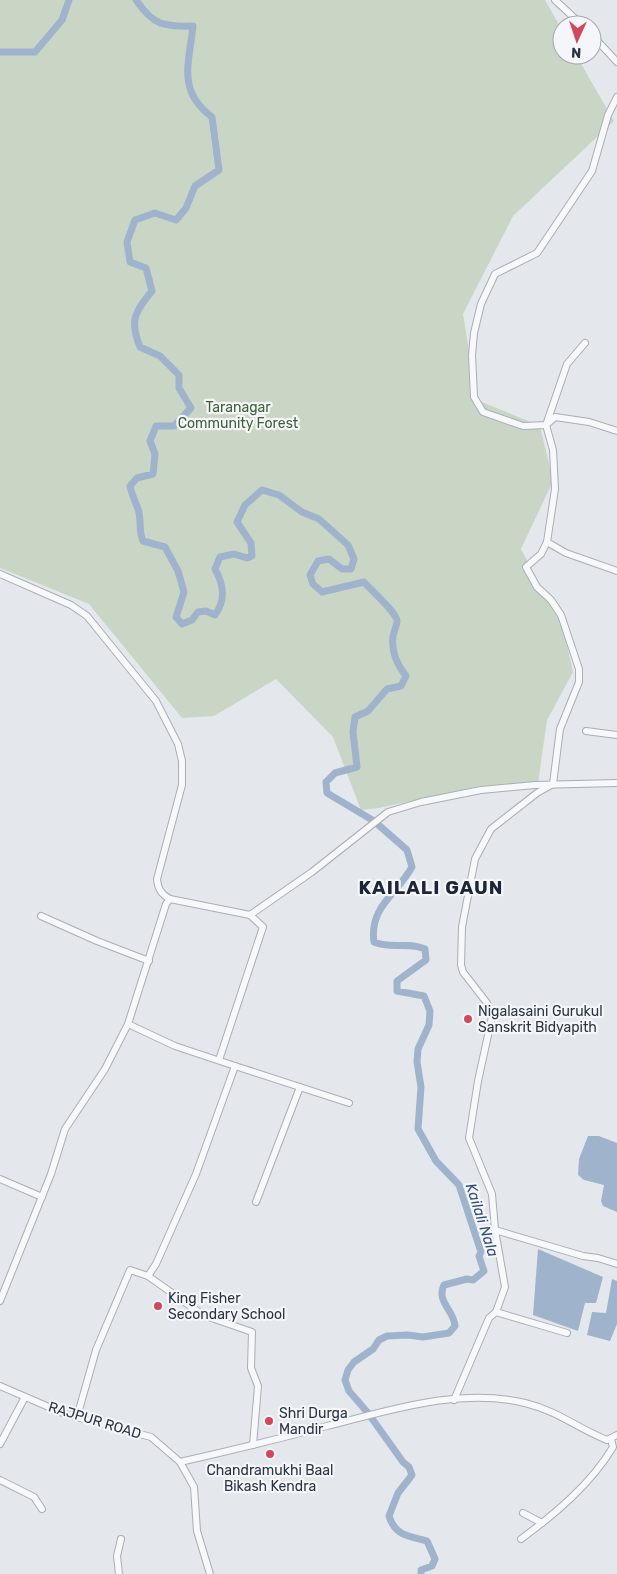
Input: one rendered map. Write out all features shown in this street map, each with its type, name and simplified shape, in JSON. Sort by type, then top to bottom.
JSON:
[{"type":"street","points":[[555,0],[571,15]]},
{"type":"street","points":[[602,46],[617,62]]},
{"type":"street","points":[[617,97],[608,115],[592,171],[537,253],[495,274],[481,304],[474,333],[472,355],[474,397],[483,412],[523,426],[546,425],[555,417],[571,418],[617,431]]},
{"type":"street","points":[[552,784],[560,730],[579,682],[579,669],[561,616],[551,600],[537,587],[526,567],[541,554],[547,542],[555,489],[552,450],[546,425],[567,364],[585,343]]},
{"type":"street","points":[[547,542],[566,553],[617,571]]},
{"type":"street","points":[[0,574],[71,605],[86,616],[162,710],[178,744],[182,761],[182,785],[157,879],[158,888],[163,895],[170,899],[250,915],[263,927],[219,1060]]},
{"type":"street","points":[[586,731],[617,735]]},
{"type":"street","points":[[250,915],[312,872],[388,812],[421,802],[481,790],[552,784],[617,783]]},
{"type":"street","points":[[454,1400],[489,1318],[496,1312],[505,1287],[495,1230],[492,1194],[468,1138],[492,1017],[487,1003],[463,972],[461,965],[462,927],[476,859],[490,830],[537,793],[552,784]]},
{"type":"street","points":[[0,1302],[42,1197],[65,1129],[106,1069],[128,1024],[150,961],[166,904],[170,899]]},
{"type":"street","points":[[41,916],[97,942],[150,961]]},
{"type":"street","points":[[128,1024],[175,1046],[348,1103]]},
{"type":"street","points":[[148,1276],[156,1264],[196,1174],[235,1066]]},
{"type":"street","points":[[256,1202],[300,1087]]},
{"type":"street","points":[[0,1179],[42,1197]]},
{"type":"street","points":[[495,1230],[617,1264]]},
{"type":"street","points":[[77,1417],[96,1350],[130,1270],[148,1276],[203,1315],[252,1332],[251,1368],[258,1386],[253,1445]]},
{"type":"street","points":[[496,1312],[568,1333]]},
{"type":"street","name":"RAJPUR ROAD","points":[[0,1386],[77,1417],[150,1437],[180,1462]]},
{"type":"street","points":[[0,1444],[25,1397]]},
{"type":"street","points":[[210,1574],[196,1531],[194,1488],[180,1462],[404,1406],[454,1400],[503,1399],[524,1403],[557,1413],[592,1434],[607,1440],[614,1437],[613,1447],[607,1458],[572,1496],[521,1539]]},
{"type":"street","points":[[0,1480],[34,1496],[42,1508]]},
{"type":"street","points":[[523,1513],[542,1523]]},
{"type":"street","points":[[119,1574],[117,1556],[121,1539]]},
{"type":"green space","name":"Taranagar Community Forest","points":[[0,0],[545,0],[554,15],[552,65],[582,65],[614,121],[513,216],[463,314],[477,400],[540,426],[553,481],[521,549],[563,628],[573,672],[547,720],[538,783],[480,786],[379,808],[361,810],[333,737],[276,679],[214,716],[182,718],[89,604],[0,568]]},
{"type":"water","points":[[588,1136],[599,1136],[617,1143],[617,1212],[603,1206],[601,1201],[604,1185],[584,1180],[578,1175],[579,1159]]},
{"type":"water","points":[[538,1249],[603,1277],[596,1303],[585,1303],[578,1331],[533,1315]]},
{"type":"water","points":[[612,1279],[617,1281],[617,1324],[610,1341],[587,1335],[592,1312],[606,1313]]},
{"type":"waterway","name":"Kailali Nala","points":[[0,52],[35,52],[62,20],[69,0]]},
{"type":"waterway","name":"Kailali Nala","points":[[136,0],[148,15],[160,23],[174,26],[193,26],[188,76],[194,97],[212,117],[219,170],[195,186],[186,208],[176,220],[155,213],[135,220],[127,242],[130,262],[146,268],[152,291],[141,305],[134,323],[140,347],[160,356],[179,375],[179,388],[191,408],[174,426],[156,426],[150,441],[155,454],[153,474],[137,478],[130,486],[139,513],[143,541],[165,547],[178,571],[184,592],[176,617],[182,624],[192,620],[198,612],[206,611],[215,615],[222,598],[222,587],[215,569],[220,557],[234,554],[247,558],[252,556],[251,543],[237,522],[245,505],[262,490],[279,495],[302,512],[319,519],[348,545],[354,559],[351,569],[342,569],[329,559],[318,561],[310,575],[313,584],[322,592],[364,582],[388,607],[397,621],[393,636],[393,647],[397,662],[406,676],[401,686],[387,689],[368,711],[355,717],[353,732],[357,767],[335,773],[326,782],[327,793],[374,821],[407,850],[412,867],[380,910],[376,919],[374,942],[425,949],[426,960],[397,981],[397,991],[424,996],[430,1011],[429,1025],[418,1049],[417,1062],[421,1087],[418,1129],[436,1161],[459,1185],[481,1252],[479,1256],[484,1271],[473,1280],[467,1279],[444,1285],[442,1296],[452,1315],[455,1326],[449,1333],[423,1337],[408,1335],[387,1336],[379,1340],[373,1349],[354,1362],[348,1370],[345,1380],[349,1391],[368,1413],[403,1462],[409,1467],[412,1475],[398,1493],[389,1516],[395,1528],[399,1531],[427,1541],[435,1559],[432,1566],[421,1570],[421,1574]]},
{"type":"place","name":"Nigalasaini Gurukul Sanskrit Bidyapith","points":[[468,1019]]},
{"type":"place","name":"King Fisher Secondary School","points":[[158,1306]]},
{"type":"place","name":"Shri Durga Mandir","points":[[269,1421]]},
{"type":"place","name":"Chandramukhi Baal Bikash Kendra","points":[[270,1454]]},
{"type":"district","name":"KAILALI GAUN","points":[[431,887]]}]
